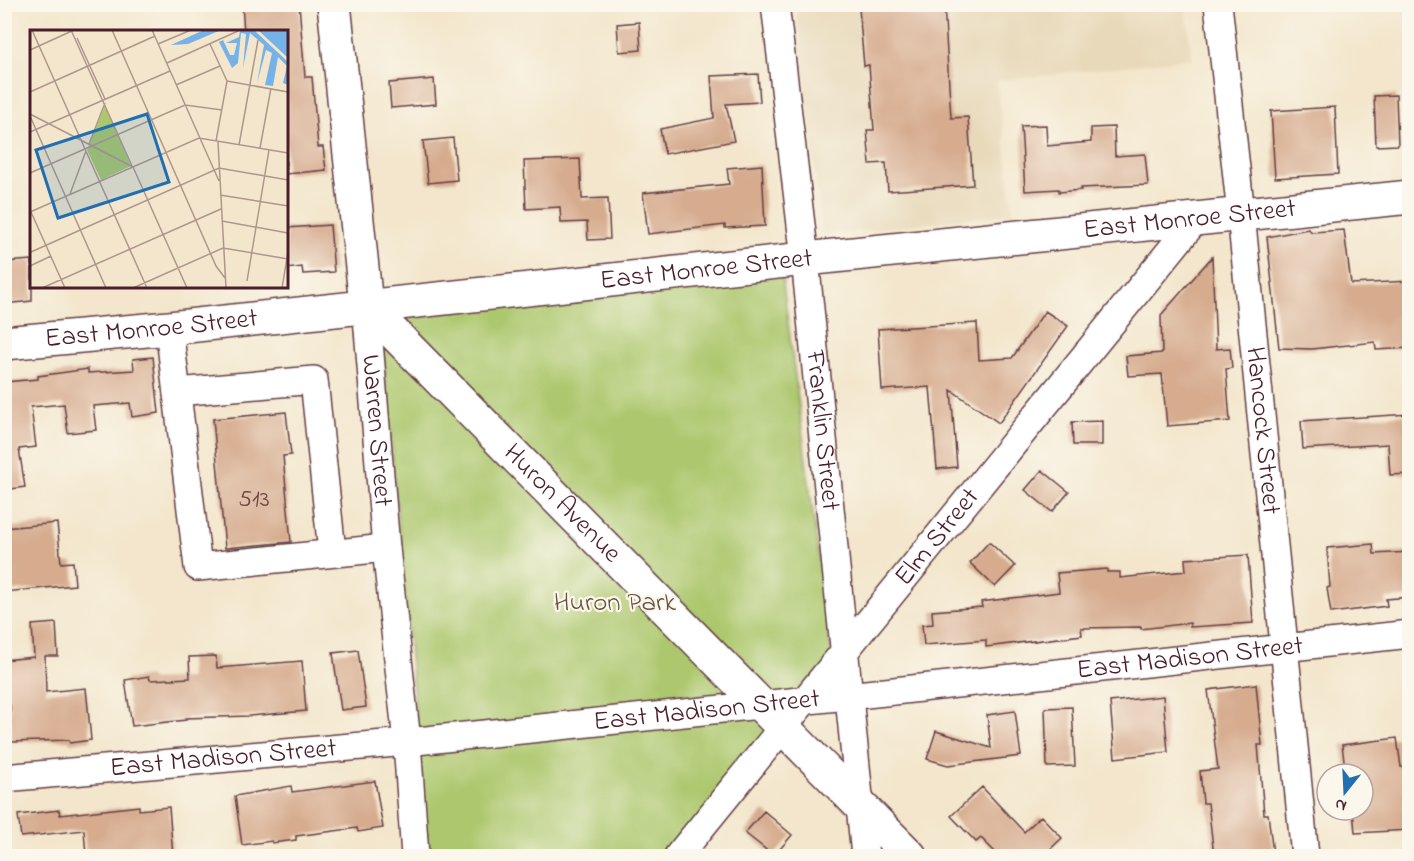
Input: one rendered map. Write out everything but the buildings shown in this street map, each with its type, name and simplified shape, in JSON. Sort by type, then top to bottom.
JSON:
[{"type":"main road","name":"Warren Street","points":[[334,4],[366,305]]},
{"type":"main road","name":"East Monroe Street","points":[[4,343],[169,328],[366,305],[1410,197]]},
{"type":"main road","name":"Huron Avenue","points":[[366,305],[910,856]]},
{"type":"street","name":"Franklin Street","points":[[775,4],[805,259],[865,856]]},
{"type":"street","name":"Hancock Street","points":[[1218,4],[1305,856]]},
{"type":"street","name":"Elm Street","points":[[678,856],[1197,218]]},
{"type":"street","name":"Warren Street","points":[[366,305],[386,548],[407,742],[415,856]]},
{"type":"street","points":[[169,328],[198,567],[386,548]]},
{"type":"street","points":[[177,393],[314,380],[332,552]]},
{"type":"street","name":"East Madison Street","points":[[4,778],[407,742],[1410,634]]},
{"type":"shaded area","points":[[795,5],[1185,5],[1192,58],[997,81],[1013,213],[823,235]]},
{"type":"green space","name":"Huron Park","points":[[781,269],[833,668],[671,856],[428,856],[380,319]]}]
